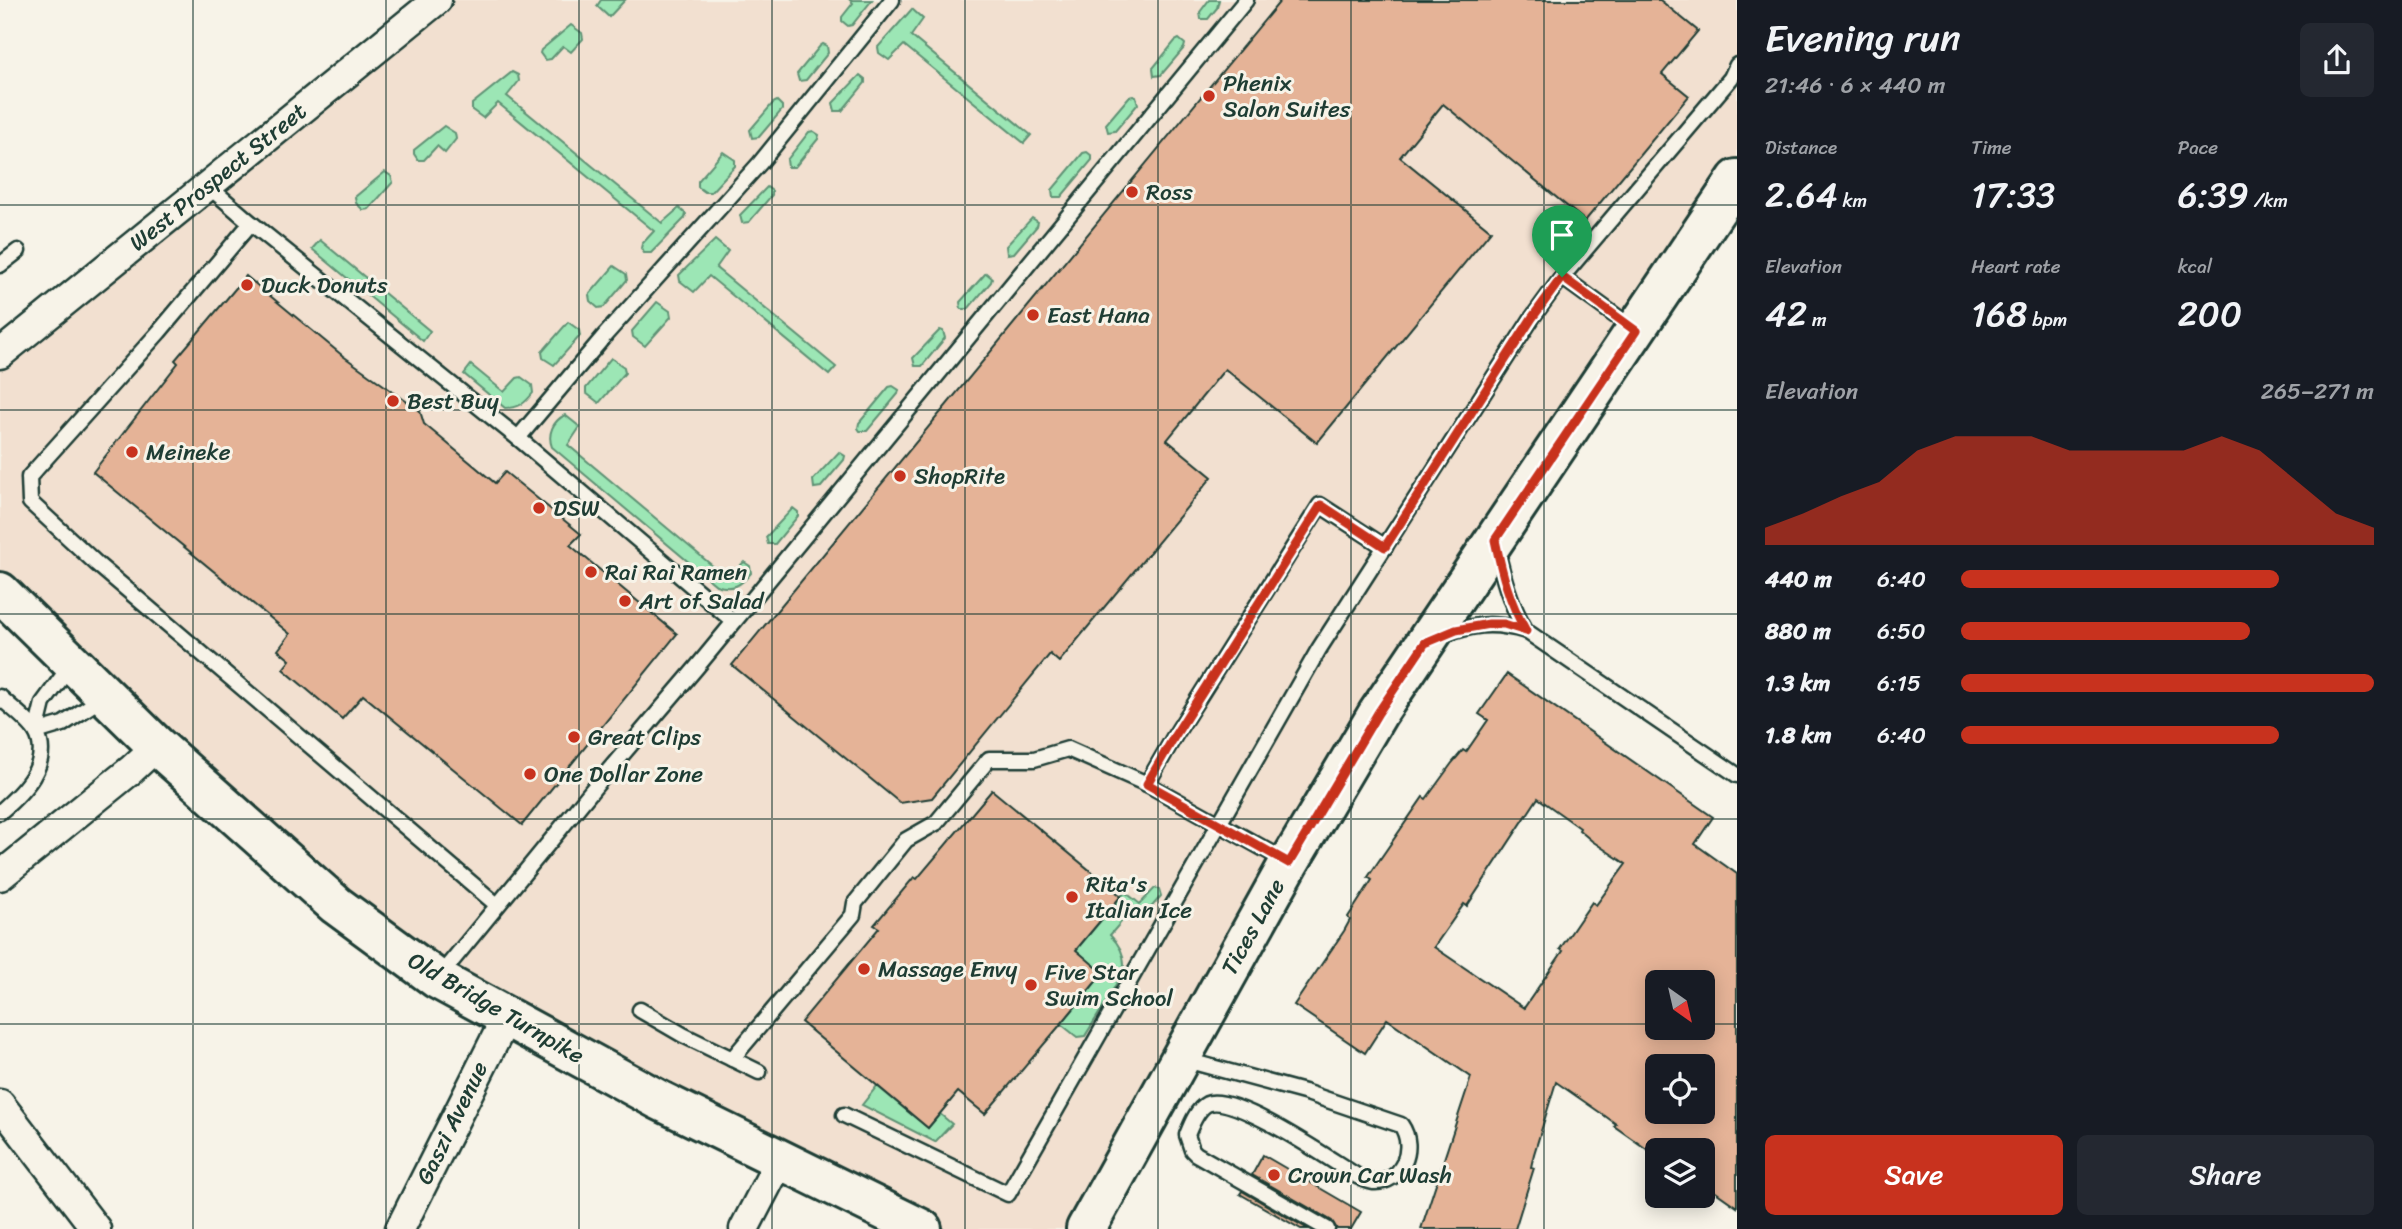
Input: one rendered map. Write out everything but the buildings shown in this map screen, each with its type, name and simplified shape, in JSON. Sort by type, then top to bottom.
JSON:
[{"type":"street","name":"West Prospect Street","points":[[2,347],[208,185],[424,4]]},
{"type":"street","name":"Tices Lane","points":[[1086,1229],[1289,863],[1378,713],[1737,179]]},
{"type":"street","name":"Old Bridge Turnpike","points":[[0,592],[157,746],[336,905],[437,979],[659,1100],[922,1229]]},
{"type":"street","points":[[0,876],[157,746]]},
{"type":"street","name":"Gaszi Avenue","points":[[400,1229],[506,1018]]},
{"type":"street","points":[[0,1104],[96,1229]]},
{"type":"street","points":[[744,1229],[780,1160]]},
{"type":"lane","points":[[518,438],[630,306],[760,163],[892,0]]},
{"type":"lane","points":[[437,979],[1246,0]]},
{"type":"lane","points":[[844,1115],[1008,1194],[1319,649],[1532,318],[1562,277],[1731,78],[1737,65]]},
{"type":"lane","points":[[208,185],[251,223],[518,438],[733,621]]},
{"type":"lane","points":[[251,223],[159,332],[29,477],[30,502],[97,564],[497,905]]},
{"type":"lane","points":[[0,265],[18,251]]},
{"type":"lane","points":[[1562,277],[1636,331]]},
{"type":"lane","points":[[1147,784],[1321,505],[1385,547]]},
{"type":"lane","points":[[1495,540],[1503,579],[1514,610],[1526,631]]},
{"type":"lane","points":[[1425,643],[1456,630],[1489,624],[1504,624],[1526,631],[1737,775]]},
{"type":"lane","points":[[0,811],[17,797],[35,774],[41,755],[36,732],[43,703],[72,664]]},
{"type":"lane","points":[[36,732],[63,724],[105,696]]},
{"type":"lane","points":[[0,697],[36,732]]},
{"type":"lane","points":[[732,1059],[853,915],[855,903],[906,840],[936,823],[989,759],[1034,759],[1068,749],[1147,784],[1289,863]]},
{"type":"lane","points":[[640,1010],[759,1072]]},
{"type":"lane","points":[[1181,1058],[1304,1092],[1401,1125],[1409,1145],[1407,1157],[1399,1170],[1386,1179],[1372,1182],[1357,1176],[1272,1123],[1218,1102],[1203,1106],[1200,1110],[1187,1135],[1192,1150],[1327,1229]]},
{"type":"shaded area","points":[[437,0],[1737,0],[1737,179],[1378,713],[1086,1229],[922,1229],[437,979],[0,592],[0,354]]},
{"type":"green space","points":[[601,0],[625,0],[609,17],[597,6]]},
{"type":"green space","points":[[850,0],[872,0],[852,25],[848,26],[842,21],[842,17],[853,3]]},
{"type":"green space","points":[[1209,0],[1219,0],[1217,8],[1208,19],[1201,19],[1200,12]]},
{"type":"green space","points":[[912,9],[923,19],[911,36],[1031,135],[1024,143],[904,45],[889,60],[879,53],[878,47]]},
{"type":"green space","points":[[571,25],[582,33],[583,39],[571,52],[563,46],[551,59],[545,60],[541,50]]},
{"type":"green space","points":[[1179,39],[1185,44],[1184,48],[1161,75],[1154,76],[1153,68]]},
{"type":"green space","points":[[823,44],[827,46],[828,53],[806,80],[799,81],[797,74]]},
{"type":"green space","points":[[512,72],[518,75],[519,81],[507,96],[662,223],[679,208],[686,214],[651,253],[644,253],[641,248],[654,231],[498,103],[483,118],[472,110],[472,104]]},
{"type":"green space","points":[[860,75],[865,79],[865,83],[842,111],[835,111],[833,103]]},
{"type":"green space","points":[[1133,96],[1138,104],[1115,131],[1108,132],[1106,124],[1129,97]]},
{"type":"green space","points":[[777,101],[782,110],[759,137],[752,138],[750,130]]},
{"type":"green space","points":[[444,126],[455,133],[456,139],[445,153],[437,146],[424,160],[418,160],[414,150]]},
{"type":"green space","points":[[813,131],[819,135],[818,139],[795,167],[788,167],[787,160],[809,132]]},
{"type":"green space","points":[[723,152],[735,160],[735,166],[711,192],[705,192],[698,187],[698,181]]},
{"type":"green space","points":[[1087,152],[1092,156],[1092,160],[1061,197],[1053,197],[1052,190],[1083,153]]},
{"type":"green space","points":[[385,172],[391,176],[393,182],[369,209],[363,210],[356,203],[355,197]]},
{"type":"green space","points":[[767,187],[772,191],[772,195],[749,222],[742,223],[740,215]]},
{"type":"green space","points":[[1032,218],[1038,222],[1037,226],[1014,253],[1007,254],[1006,246]]},
{"type":"green space","points":[[320,240],[430,331],[423,341],[312,249]]},
{"type":"green space","points":[[715,240],[728,251],[716,268],[836,367],[829,375],[709,276],[694,292],[680,281],[679,275]]},
{"type":"green space","points":[[614,266],[626,274],[627,280],[604,307],[598,308],[590,301],[589,295]]},
{"type":"green space","points":[[986,273],[992,278],[991,282],[968,309],[961,309],[960,302]]},
{"type":"green space","points":[[657,302],[670,311],[671,317],[645,346],[633,337],[632,331]]},
{"type":"green space","points":[[568,322],[579,330],[580,336],[554,365],[543,358],[542,352]]},
{"type":"green space","points":[[940,330],[945,338],[922,366],[915,366],[913,358]]},
{"type":"green space","points":[[611,358],[624,367],[625,373],[599,403],[586,393],[586,388]]},
{"type":"green space","points":[[471,365],[504,392],[521,377],[532,385],[533,393],[522,404],[505,408],[464,374]]},
{"type":"green space","points":[[893,386],[899,390],[898,394],[867,431],[860,431],[859,423],[889,387]]},
{"type":"green space","points":[[565,415],[580,427],[568,445],[727,578],[744,562],[750,566],[751,573],[744,581],[736,586],[716,585],[552,447],[552,428]]},
{"type":"green space","points":[[839,452],[845,456],[844,460],[821,487],[814,488],[813,480]]},
{"type":"green space","points":[[793,508],[798,512],[798,516],[775,544],[768,544],[766,537]]},
{"type":"green space","points":[[1155,888],[1159,889],[1161,896],[1148,911],[1143,913],[1134,907],[1110,935],[1118,944],[1124,960],[1123,970],[1085,1036],[1077,1037],[1061,1024],[1103,973],[1076,950],[1125,892],[1140,904]]},
{"type":"green space","points":[[877,1086],[928,1128],[940,1114],[952,1124],[935,1142],[862,1105]]},
{"type":"place","name":"Phenix Salon Suites","points":[[1209,96]]},
{"type":"place","name":"Ross","points":[[1132,192]]},
{"type":"place","name":"Duck Donuts","points":[[247,285]]},
{"type":"place","name":"East Hana","points":[[1033,315]]},
{"type":"place","name":"Best Buy","points":[[393,401]]},
{"type":"place","name":"Meineke","points":[[132,452]]},
{"type":"place","name":"ShopRite","points":[[900,476]]},
{"type":"place","name":"DSW","points":[[539,508]]},
{"type":"place","name":"Rai Rai Ramen","points":[[591,572]]},
{"type":"place","name":"Art of Salad","points":[[625,601]]},
{"type":"place","name":"Great Clips","points":[[574,737]]},
{"type":"place","name":"One Dollar Zone","points":[[530,774]]},
{"type":"place","name":"Rita's Italian Ice","points":[[1072,897]]},
{"type":"place","name":"Massage Envy","points":[[864,969]]},
{"type":"place","name":"Five Star Swim School","points":[[1031,985]]},
{"type":"place","name":"Crown Car Wash","points":[[1274,1175]]},
{"type":"route","points":[[1562,277],[1636,331],[1495,540],[1503,579],[1514,610],[1526,631],[1504,624],[1489,624],[1456,630],[1425,643],[1378,713],[1289,863],[1147,784],[1321,505],[1385,547],[1532,318],[1562,277]]}]
